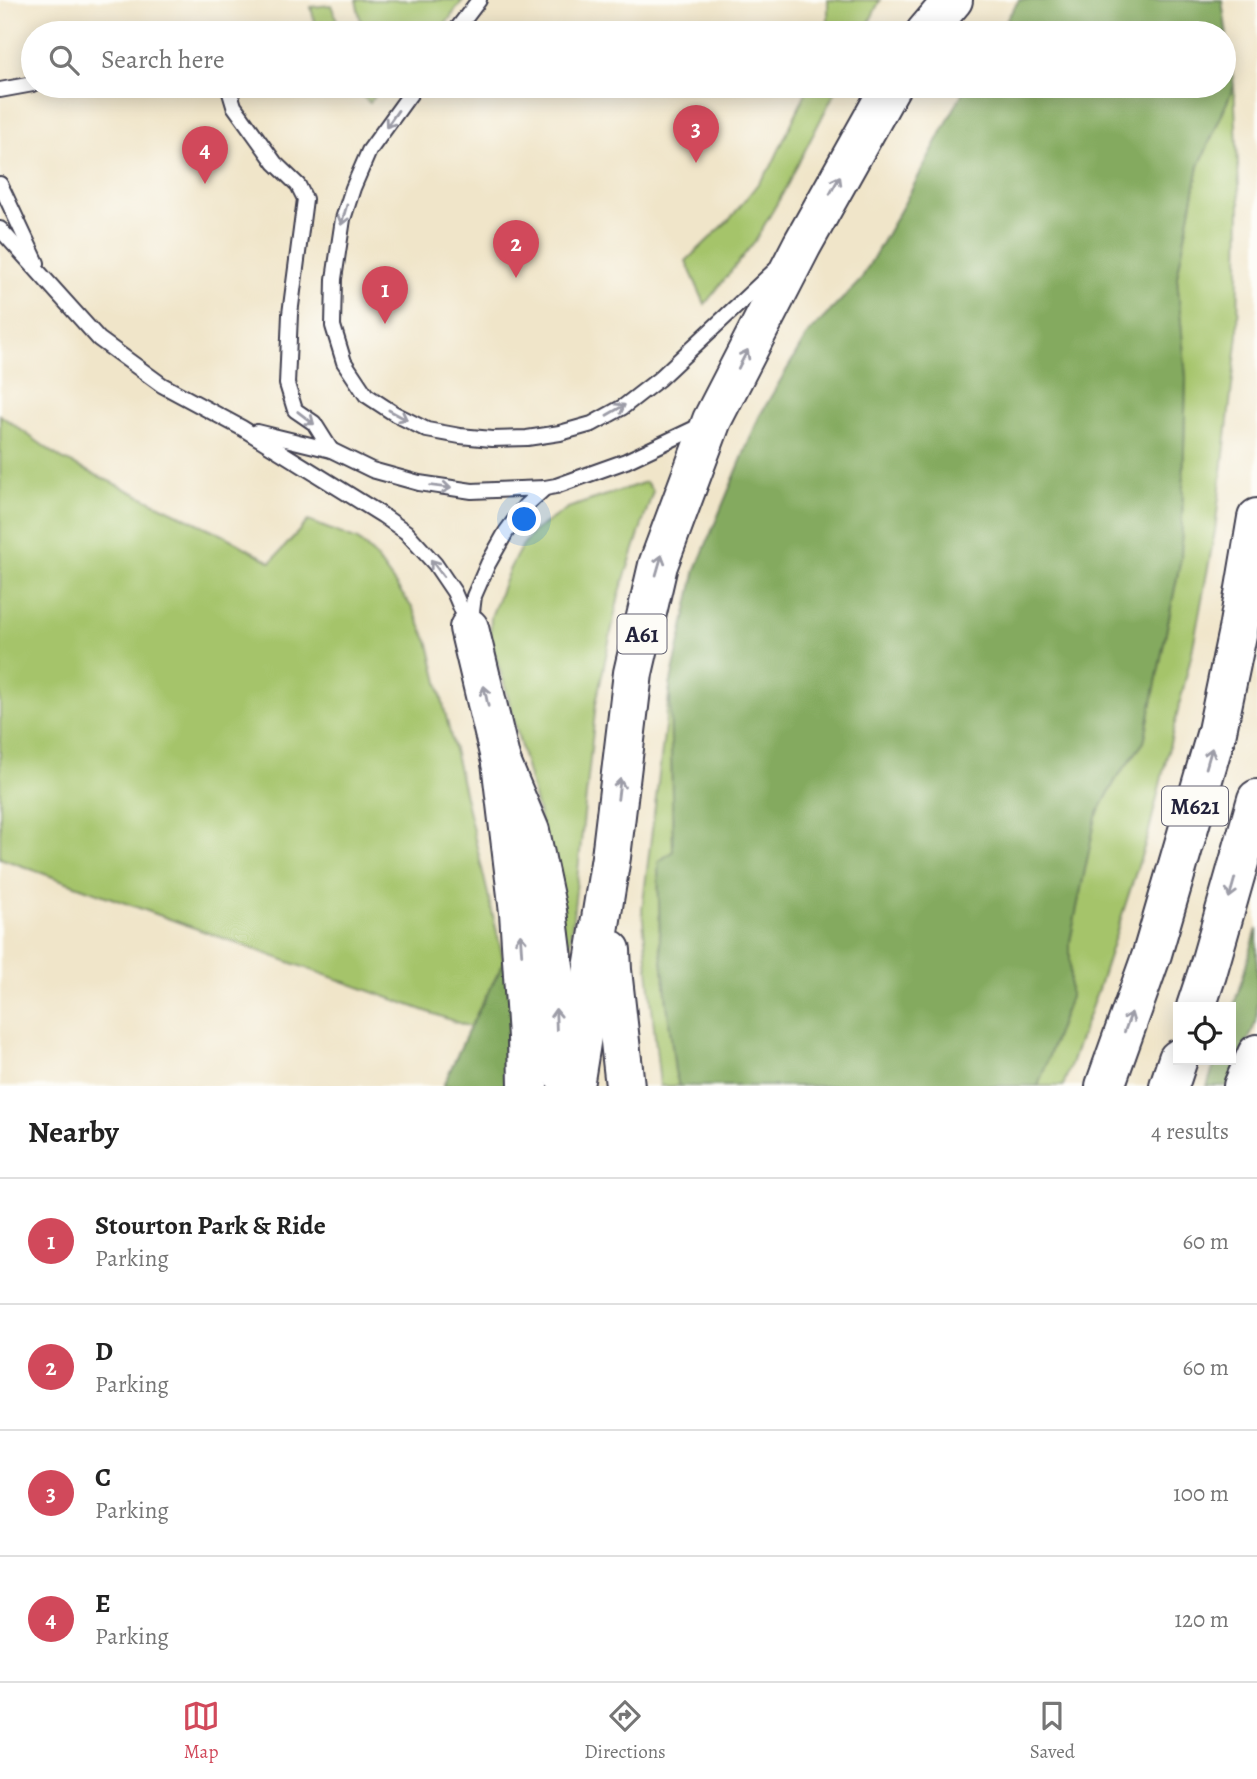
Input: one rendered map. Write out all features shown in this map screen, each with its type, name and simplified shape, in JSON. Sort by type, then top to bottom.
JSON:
[{"type":"main road","points":[[927,21],[933,0]]},
{"type":"main road","points":[[935,21],[953,0]]},
{"type":"main road","name":"A61","points":[[625,1086],[611,970],[611,857],[633,673],[658,565],[712,420],[802,245],[884,98]]},
{"type":"main road","name":"M621","points":[[1105,1086],[1152,954],[1217,731],[1257,518]]},
{"type":"main road","points":[[470,628],[500,762],[519,912],[528,1086]]},
{"type":"main road","points":[[500,762],[530,831],[547,911],[555,975],[557,1045],[565,1086]]},
{"type":"main road","name":"M621","points":[[1198,1002],[1257,799]]},
{"type":"main road","points":[[574,1086],[611,857]]},
{"type":"main road","points":[[1243,1086],[1257,1054]]},
{"type":"main road","points":[[1169,1086],[1176,1065]]},
{"type":"lane","points":[[463,21],[479,0]]},
{"type":"lane","points":[[0,90],[21,86]]},
{"type":"lane","points":[[232,98],[234,106],[275,163],[298,185],[305,199],[290,314],[287,384],[295,410],[314,423],[331,450]]},
{"type":"lane","points":[[407,98],[369,151],[343,219],[334,279],[333,326],[344,362],[366,395],[427,430],[492,439],[527,438],[592,424],[623,407],[659,379],[802,245]]},
{"type":"lane","points":[[0,184],[43,277]]},
{"type":"lane","points":[[0,229],[99,339],[162,385],[242,428],[406,532],[435,564],[454,592],[470,628]]},
{"type":"lane","points":[[242,428],[331,450],[372,470],[419,483],[472,491],[545,488],[596,473],[712,420]]},
{"type":"lane","points":[[470,628],[474,596],[488,564],[525,506],[545,488]]},
{"type":"green space","points":[[356,0],[463,0],[448,21],[361,21]]},
{"type":"green space","points":[[828,0],[880,0],[870,21],[828,21]]},
{"type":"green space","points":[[1019,0],[1222,0],[1225,21],[1006,21]]},
{"type":"green space","points":[[331,5],[337,21],[314,21],[311,7]]},
{"type":"green space","points":[[803,98],[832,98],[755,241],[705,304],[686,261],[730,219],[771,167]]},
{"type":"green space","points":[[960,98],[1229,98],[1199,166],[1177,277],[1186,378],[1181,558],[1144,742],[1116,779],[1096,817],[1070,941],[1070,997],[1038,1086],[679,1086],[660,942],[658,862],[673,851],[670,686],[696,569],[759,417],[807,335],[860,281]]},
{"type":"green space","points":[[1229,98],[1235,98],[1240,205],[1238,335],[1215,531],[1192,652],[1148,835],[1063,1086],[1038,1086],[1070,997],[1070,941],[1096,817],[1116,779],[1144,742],[1181,558],[1186,378],[1177,277],[1199,166]]},
{"type":"green space","points":[[0,415],[62,459],[223,535],[271,562],[308,521],[358,540],[374,555],[413,609],[429,644],[504,962],[470,1027],[0,858]]},
{"type":"green space","points":[[646,482],[653,491],[619,595],[596,703],[567,973],[542,827],[490,639],[491,617],[509,570],[534,531],[568,508]]},
{"type":"green space","points":[[670,686],[673,851],[658,863],[660,942],[679,1086],[660,1086],[642,910]]},
{"type":"green space","points":[[1257,929],[1257,1019],[1230,1086],[1207,1086],[1214,1065],[1236,1065],[1235,1002]]},
{"type":"green space","points":[[504,962],[534,1086],[443,1086],[470,1027]]},
{"type":"place","name":"C","points":[[696,163]]},
{"type":"place","name":"E","points":[[205,184]]},
{"type":"place","name":"D","points":[[516,278]]},
{"type":"place","name":"Stourton Park & Ride","points":[[385,324]]}]
